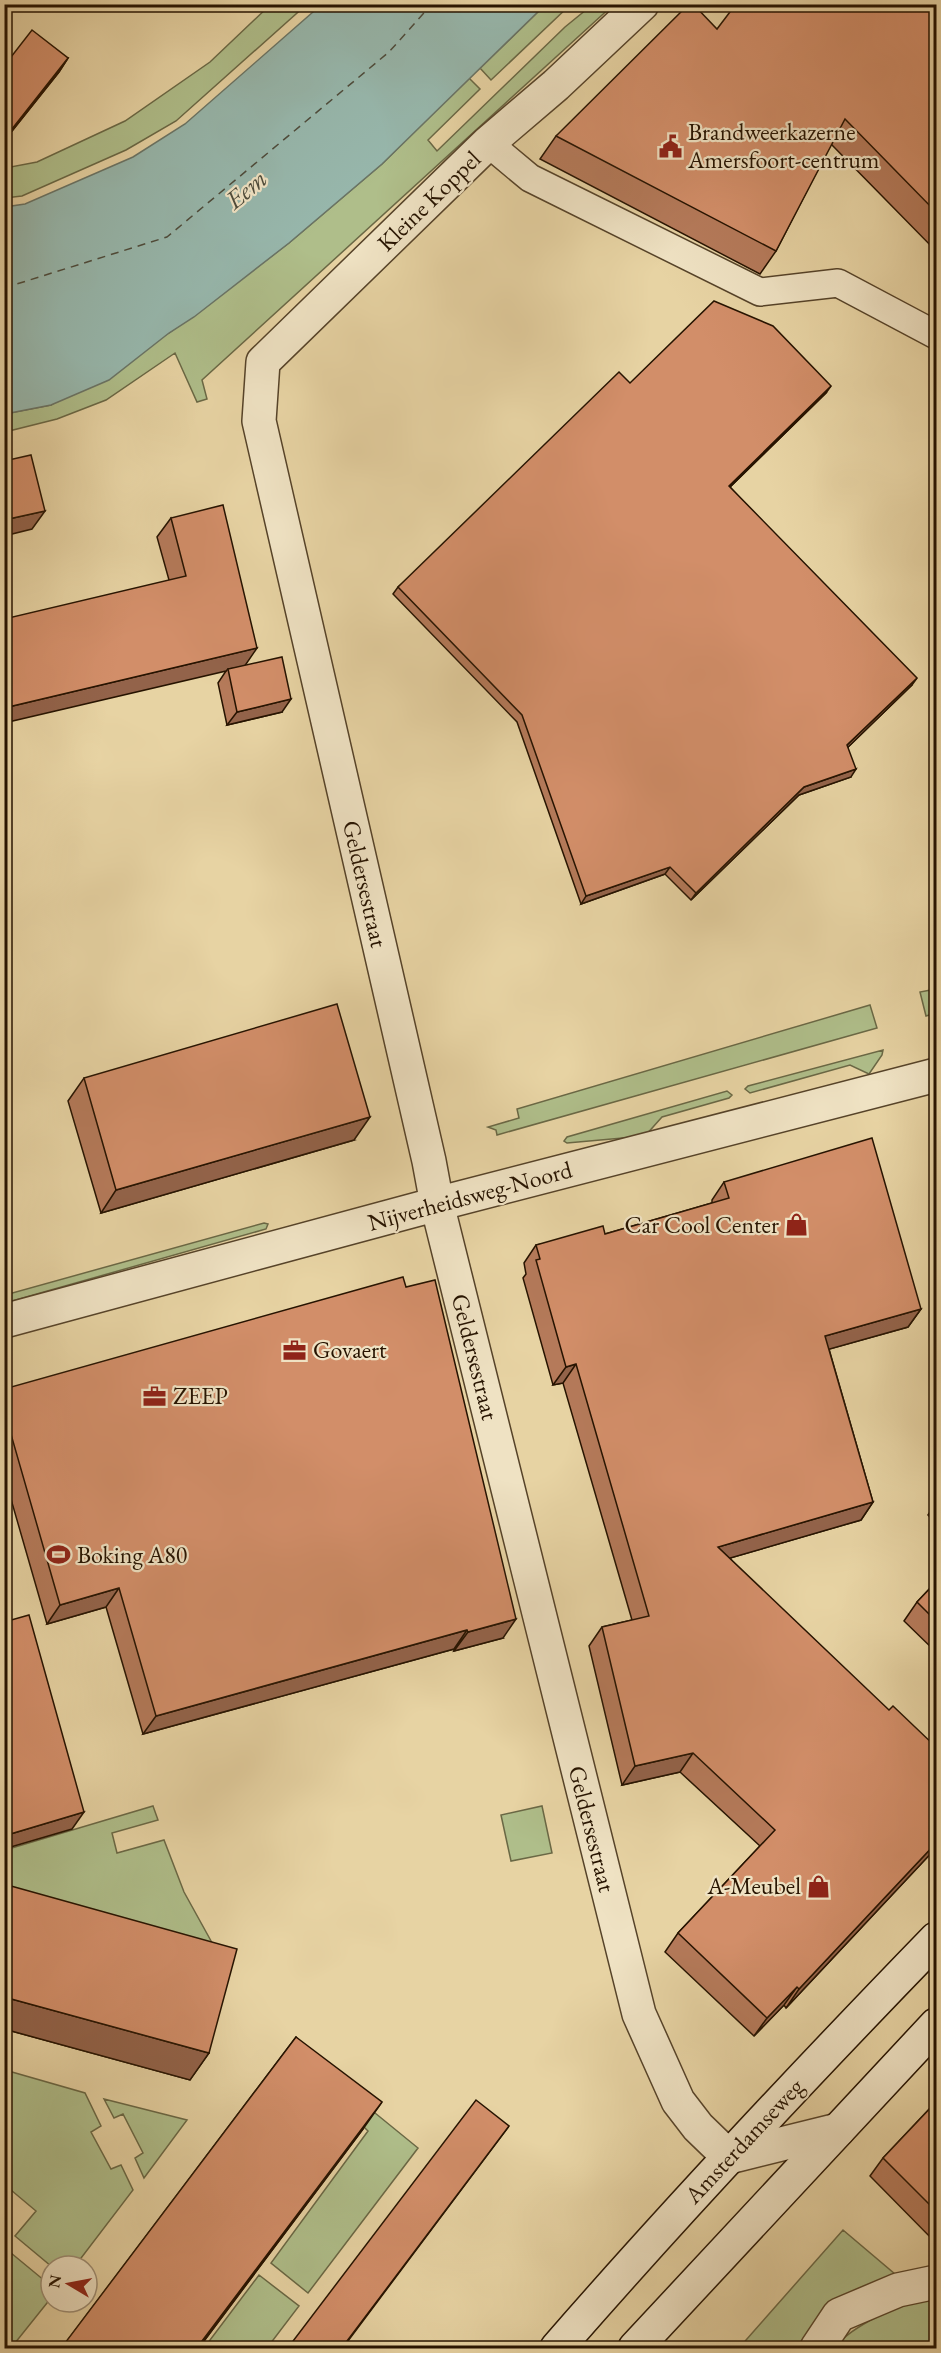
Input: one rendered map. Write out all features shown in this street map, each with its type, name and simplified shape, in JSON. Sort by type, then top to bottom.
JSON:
[{"type":"street","name":"Kleine Koppel","points":[[259,421],[264,362],[488,143],[556,85],[642,4]]},
{"type":"street","name":"Geldersestraat","points":[[259,421],[424,1138],[436,1204],[639,2014],[678,2101],[698,2127],[729,2157]]},
{"type":"street","name":"Nijverheidsweg-Noord","points":[[4,1321],[436,1204],[936,1075]]},
{"type":"street","name":"Amsterdamseweg","points":[[557,2349],[644,2247],[936,1939]]},
{"type":"street","points":[[635,2349],[936,2025]]},
{"type":"street","points":[[729,2157],[838,2130]]},
{"type":"street","points":[[817,2349],[839,2315],[898,2290],[936,2282]]},
{"type":"lane","points":[[488,143],[530,178],[760,292],[838,284],[936,335]]},
{"type":"green space","points":[[270,5],[306,5],[176,121],[126,150],[22,196],[5,198],[5,168],[37,162],[125,121],[210,62]]},
{"type":"green space","points":[[545,5],[570,5],[491,80],[480,68]]},
{"type":"green space","points":[[592,5],[613,5],[202,380],[207,399],[197,402],[175,353],[106,400],[57,419],[5,432],[4,414],[51,405],[169,333],[289,243],[382,164],[469,78],[480,89],[428,140],[437,151],[565,27]]},
{"type":"green space","points":[[936,989],[936,1013],[926,1016],[920,992]]},
{"type":"green space","points":[[870,1005],[877,1028],[497,1135],[496,1130],[488,1127],[519,1118],[517,1109]]},
{"type":"green space","points":[[883,1050],[869,1074],[850,1065],[750,1093],[745,1089],[748,1086]]},
{"type":"green space","points":[[727,1091],[732,1095],[729,1098],[662,1117],[645,1136],[567,1143],[564,1141],[567,1137]]},
{"type":"green space","points":[[264,1223],[268,1224],[266,1229],[5,1303],[5,1295]]},
{"type":"green space","points":[[153,1806],[158,1820],[112,1833],[117,1853],[164,1840],[184,1892],[226,1968],[5,1913],[5,1850]]},
{"type":"green space","points":[[542,1806],[552,1853],[511,1861],[501,1815]]},
{"type":"green space","points":[[5,2070],[85,2093],[101,2126],[91,2132],[111,2169],[121,2165],[133,2190],[84,2254],[39,2254],[39,2256],[15,2236],[36,2211],[5,2185]]},
{"type":"green space","points":[[104,2099],[187,2120],[144,2178],[135,2158],[143,2153],[123,2114],[114,2118]]},
{"type":"green space","points":[[364,2104],[418,2148],[308,2293],[271,2263],[368,2131],[354,2117]]},
{"type":"green space","points":[[843,2230],[902,2280],[806,2348],[739,2348]]},
{"type":"green space","points":[[5,2248],[39,2276],[39,2313],[11,2348],[5,2348]]},
{"type":"green space","points":[[259,2275],[299,2306],[267,2348],[204,2348]]},
{"type":"green space","points":[[936,2292],[936,2348],[834,2348],[867,2322]]},
{"type":"water","name":"Eem","points":[[321,5],[545,5],[382,164],[289,243],[194,317],[169,333],[109,380],[51,405],[5,414],[5,207],[25,204],[133,157],[185,124]]},
{"type":"building","points":[[689,4],[693,4],[717,29],[736,4],[936,4],[936,212],[845,119],[776,251],[556,136]]},
{"type":"building","points":[[32,30],[68,58],[8,134],[4,131],[4,66]]},
{"type":"building","points":[[714,301],[773,326],[831,386],[729,486],[917,678],[847,745],[856,769],[804,787],[696,893],[670,867],[586,896],[522,715],[398,587],[619,372],[630,383]]},
{"type":"building","points":[[31,455],[45,511],[4,520],[4,461]]},
{"type":"building","points":[[223,505],[257,648],[4,708],[4,619],[186,576],[171,518]]},
{"type":"building","points":[[282,657],[291,699],[237,712],[228,669]]},
{"type":"building","points":[[337,1004],[370,1117],[116,1190],[84,1078]]},
{"type":"building","points":[[872,1138],[921,1309],[825,1336],[873,1502],[718,1547],[889,1710],[893,1706],[936,1747],[936,1843],[799,1989],[797,1987],[767,2018],[678,1933],[775,1830],[693,1753],[635,1766],[602,1627],[649,1616],[576,1364],[566,1367],[536,1260],[540,1259],[536,1245],[603,1226],[605,1234],[729,1198],[724,1182]]},
{"type":"building","points":[[403,1277],[406,1287],[435,1280],[516,1619],[468,1632],[467,1630],[156,1716],[119,1588],[60,1605],[4,1410],[4,1389]]},
{"type":"building","points":[[936,1582],[936,1621],[917,1602]]},
{"type":"building","points":[[29,1615],[84,1812],[7,1835],[4,1828],[4,1622]]},
{"type":"building","points":[[11,1886],[237,1949],[209,2053],[4,1997],[4,1912]]},
{"type":"building","points":[[296,2037],[382,2102],[196,2349],[73,2349],[65,2343],[87,2314],[99,2314],[99,2298]]},
{"type":"building","points":[[476,2100],[509,2126],[341,2349],[287,2349]]},
{"type":"building","points":[[936,2102],[936,2211],[883,2158]]},
{"type":"ferry route","points":[[4,288],[167,237],[389,52],[432,4]]},
{"type":"place","name":"Brandweerkazerne Amersfoort-centrum","points":[[670,146]]},
{"type":"place","name":"Car Cool Center","points":[[797,1225]]},
{"type":"place","name":"Govaert","points":[[295,1350]]},
{"type":"place","name":"ZEEP","points":[[155,1396]]},
{"type":"place","name":"Boking A80","points":[[59,1555]]},
{"type":"place","name":"A-Meubel","points":[[819,1886]]}]
